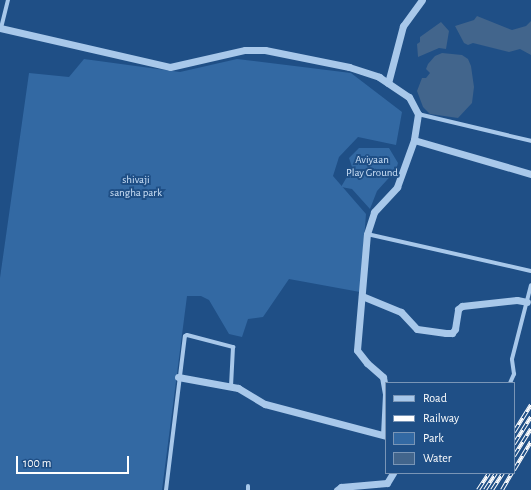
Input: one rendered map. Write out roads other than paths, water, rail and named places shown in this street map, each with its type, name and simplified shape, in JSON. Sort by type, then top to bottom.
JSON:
[{"type":"street","points":[[8,0],[0,28],[170,67],[245,50],[265,50],[350,67],[378,77],[409,97],[418,114],[414,140],[397,187],[374,212],[367,234],[357,350],[366,363],[383,378],[385,389]]},
{"type":"street","points":[[388,84],[403,26],[422,0]]},
{"type":"street","points":[[418,114],[531,141]]},
{"type":"street","points":[[414,140],[531,174]]},
{"type":"street","points":[[367,234],[531,271]]},
{"type":"street","points":[[510,382],[514,374],[512,359],[531,285]]},
{"type":"street","points":[[362,296],[395,308],[418,329],[446,333],[452,333],[455,329],[458,309],[462,306],[517,300],[527,302]]},
{"type":"street","points":[[166,490],[184,336],[187,334],[235,349],[231,387]]},
{"type":"street","points":[[178,377],[231,387],[253,395],[265,404],[385,435]]},
{"type":"street","points":[[337,490],[341,487],[387,483],[392,474]]},
{"type":"water","points":[[477,16],[512,30],[526,26],[531,21],[531,55],[520,49],[509,52],[473,43],[468,45],[464,43],[455,26],[474,20]]},
{"type":"water","points":[[441,22],[449,31],[446,49],[439,48],[418,57],[417,44],[420,42],[420,37]]},
{"type":"water","points":[[442,53],[462,55],[468,59],[471,66],[474,87],[472,103],[458,118],[430,114],[423,107],[417,91],[422,78],[426,78],[430,73],[426,69],[428,64],[435,56]]},
{"type":"railway","points":[[515,430],[531,405]]},
{"type":"railway","points":[[515,442],[531,417]]},
{"type":"railway","points":[[515,454],[531,429]]},
{"type":"railway","points":[[515,468],[531,442]]},
{"type":"railway","points":[[478,490],[488,474]]},
{"type":"railway","points":[[485,490],[495,474]]},
{"type":"railway","points":[[492,490],[502,474]]},
{"type":"railway","points":[[502,490],[511,474]]},
{"type":"park label","name":"Aviyaan Play Ground","points":[[372,167]]},
{"type":"park label","name":"shivaji sangha park","points":[[136,187]]}]
